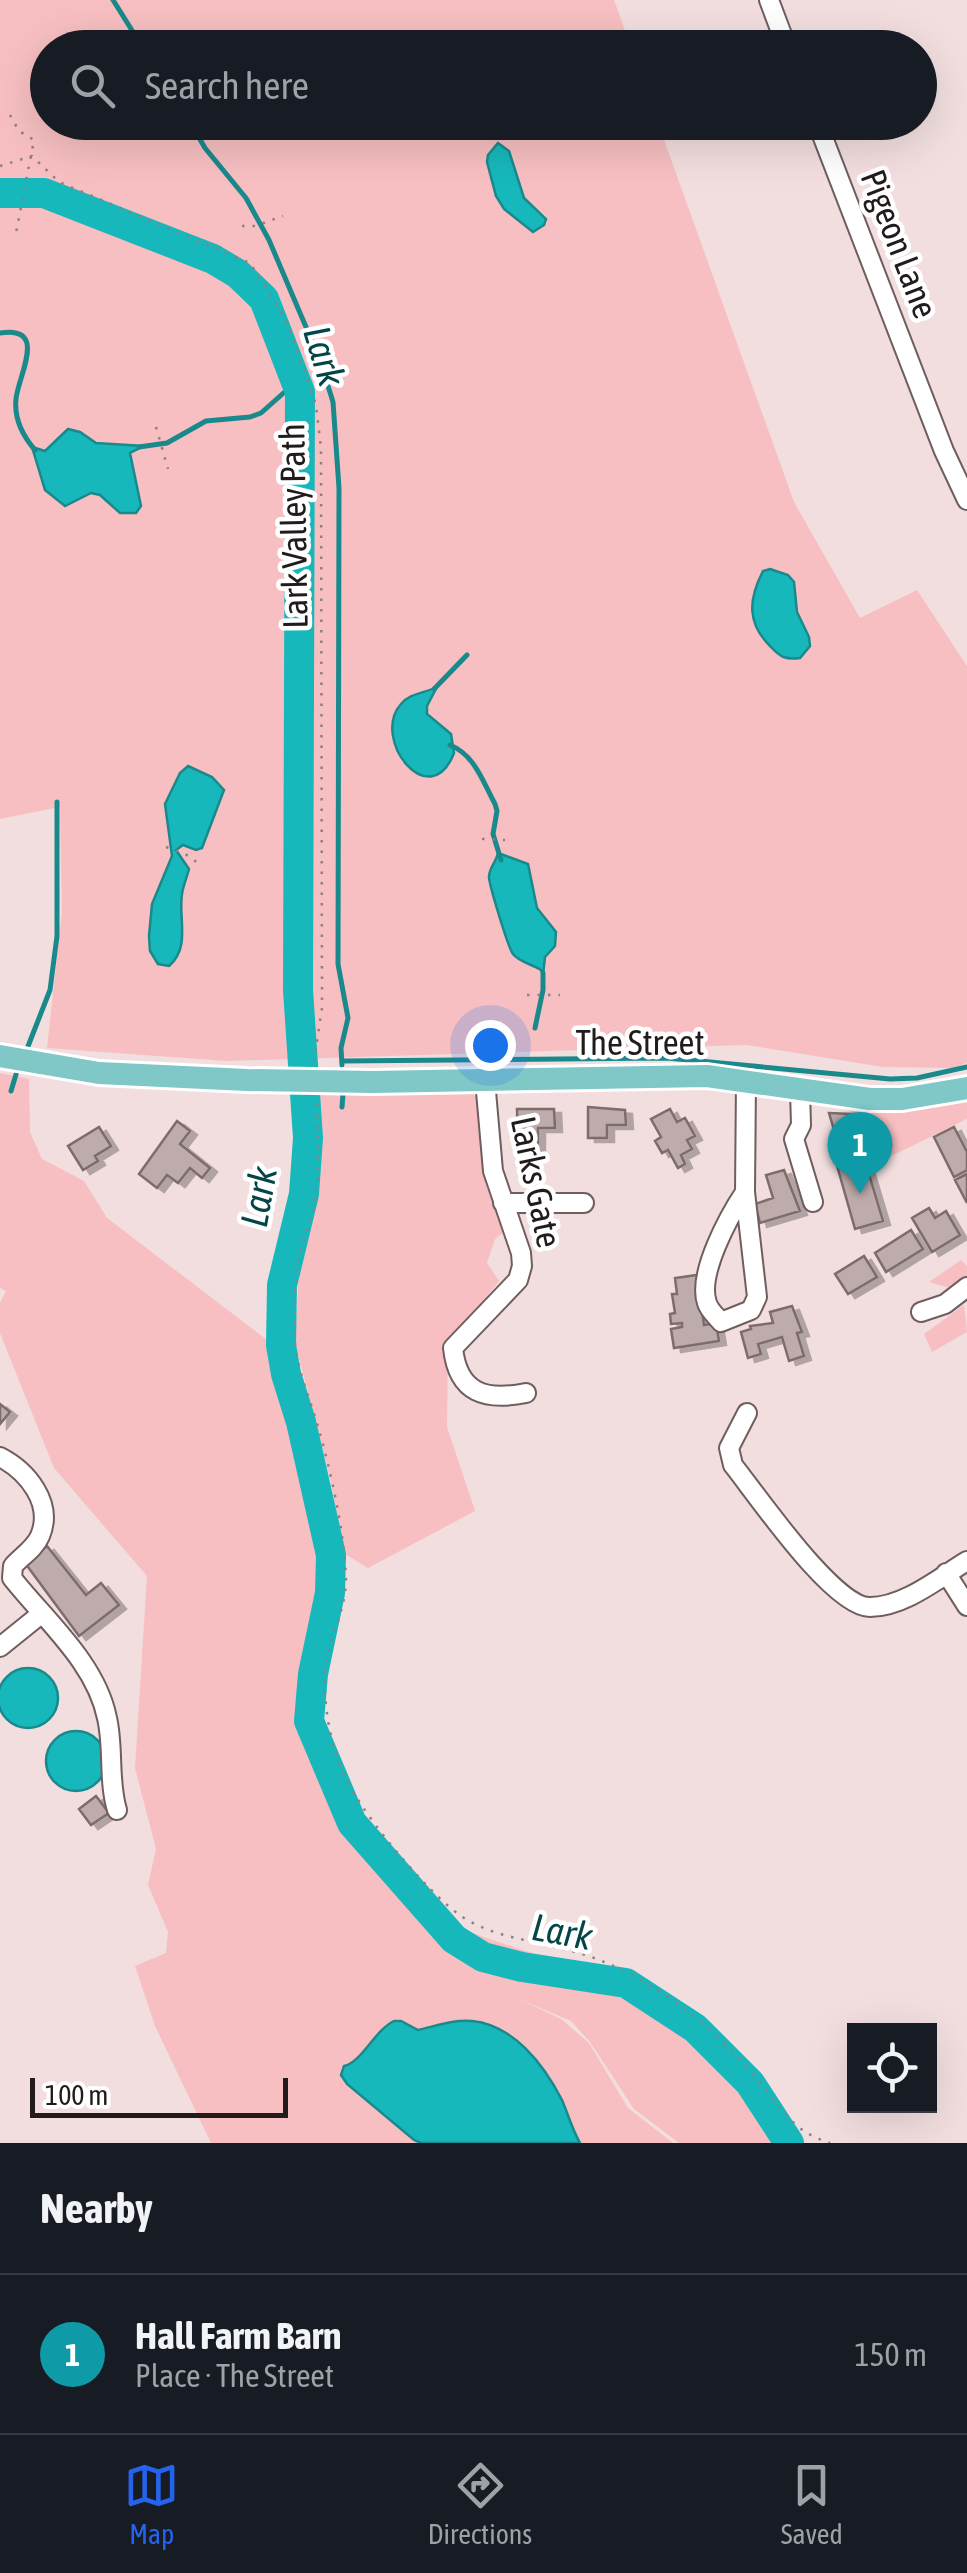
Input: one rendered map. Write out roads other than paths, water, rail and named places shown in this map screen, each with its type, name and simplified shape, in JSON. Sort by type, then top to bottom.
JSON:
[{"type":"main road","name":"The Street","points":[[11,1059],[113,1074],[308,1080],[680,1076],[746,1080],[834,1096],[902,1098],[967,1088]]},
{"type":"street","points":[[769,0],[781,30]]},
{"type":"street","name":"Pigeon Lane","points":[[823,140],[944,451],[967,500]]},
{"type":"street","name":"Larks Gate","points":[[484,1080],[493,1171],[522,1266],[518,1280],[453,1348],[454,1362],[458,1373],[483,1395],[492,1398],[526,1393]]},
{"type":"street","points":[[745,1192],[726,1224],[705,1284],[707,1302],[721,1322],[751,1310],[757,1297],[745,1192],[746,1080]]},
{"type":"street","points":[[800,1090],[801,1125],[794,1139],[812,1202]]},
{"type":"street","points":[[503,1203],[584,1203]]},
{"type":"street","points":[[921,1312],[945,1304],[967,1287]]},
{"type":"street","points":[[746,1413],[729,1448],[733,1465],[822,1577],[847,1600],[866,1608],[894,1603],[965,1563]]},
{"type":"street","points":[[0,1457],[16,1466],[36,1488],[44,1516],[42,1533],[11,1572],[12,1578],[92,1676],[102,1695],[117,1810]]},
{"type":"street","points":[[946,1574],[967,1606]]},
{"type":"street","points":[[0,1647],[41,1614]]},
{"type":"water","points":[[498,143],[509,151],[524,198],[546,219],[533,232],[504,209],[496,196],[487,162]]},
{"type":"water","points":[[68,429],[96,443],[144,446],[130,453],[141,506],[136,513],[120,513],[100,495],[91,493],[65,506],[45,490],[32,447],[45,451]]},
{"type":"water","points":[[770,569],[788,575],[794,582],[797,612],[810,646],[800,658],[777,653],[754,620],[755,592],[763,571]]},
{"type":"water","points":[[437,687],[427,714],[451,734],[454,753],[444,770],[431,776],[419,774],[407,765],[393,735],[393,719],[405,700]]},
{"type":"water","points":[[188,766],[212,777],[224,790],[202,848],[183,845],[176,850],[189,869],[181,903],[182,941],[169,966],[158,964],[150,951],[152,904],[172,856],[165,804],[180,773]]},
{"type":"water","points":[[498,853],[528,864],[537,908],[556,932],[555,946],[545,957],[543,975],[541,970],[516,957],[507,941],[489,876]]},
{"type":"water","points":[[17,1670],[39,1670],[56,1687],[56,1709],[39,1726],[17,1726],[0,1709],[0,1687]]},
{"type":"water","points":[[76,1731],[97,1740],[106,1761],[97,1782],[76,1791],[55,1782],[46,1761],[55,1740]]},
{"type":"water","points":[[394,2021],[418,2030],[472,2021],[501,2030],[537,2061],[562,2100],[580,2143],[414,2140],[341,2075],[344,2066],[357,2059]]},
{"type":"waterway","points":[[113,0],[132,30]]},
{"type":"waterway","points":[[200,140],[246,198],[269,240],[320,360],[333,402],[339,488],[338,964],[348,1018],[341,1048],[342,1065]]},
{"type":"waterway","name":"Lark","points":[[0,193],[44,193],[213,259],[238,274],[264,299],[300,392],[298,990],[308,1138],[304,1194],[282,1285],[281,1345],[331,1555],[330,1593],[313,1674],[309,1721],[352,1823],[454,1939],[483,1957],[522,1967],[626,1983],[695,2028],[750,2083],[789,2143]]},
{"type":"waterway","points":[[0,333],[15,333],[27,344],[16,413],[35,450]]},
{"type":"waterway","points":[[139,447],[167,443],[206,421],[250,417],[261,413],[288,389],[299,392]]},
{"type":"waterway","points":[[434,689],[467,655]]},
{"type":"waterway","points":[[450,745],[472,762],[495,804],[493,834],[501,860]]},
{"type":"waterway","points":[[25,1054],[50,990],[57,936],[57,802]]},
{"type":"waterway","points":[[535,1028],[543,973]]},
{"type":"waterway","points":[[342,1061],[667,1058],[890,1079],[917,1078],[967,1067]]},
{"type":"waterway","points":[[11,1091],[18,1068]]},
{"type":"waterway","points":[[342,1107],[343,1094]]},
{"type":"place","name":"Hall Farm Barn","points":[[860,1194]]}]
